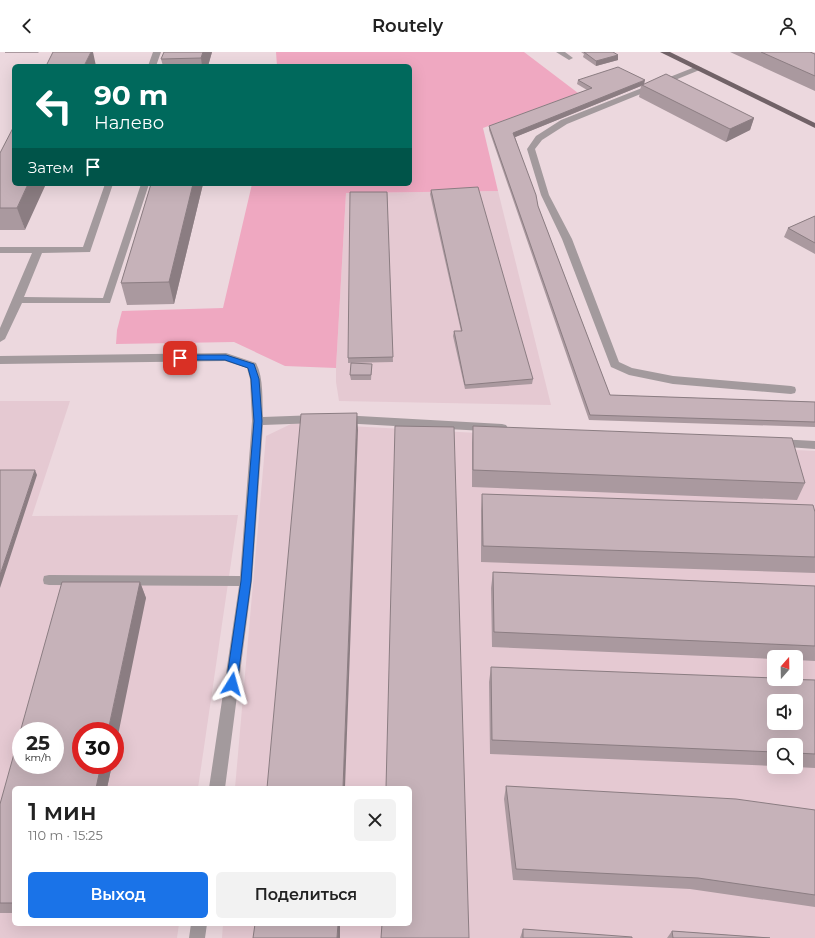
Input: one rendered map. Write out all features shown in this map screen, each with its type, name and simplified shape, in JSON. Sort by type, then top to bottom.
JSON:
[{"type":"main road","points":[[664,52],[815,126]]},
{"type":"street","points":[[153,64],[157,52]]},
{"type":"street","points":[[560,52],[569,58]]},
{"type":"street","points":[[698,69],[564,122],[539,138],[531,149],[545,195],[567,239],[615,364],[629,371],[673,380],[791,390]]},
{"type":"street","points":[[0,250],[87,250],[108,186]]},
{"type":"street","points":[[18,300],[107,301],[143,186]]},
{"type":"street","points":[[0,339],[18,300],[38,250]]},
{"type":"street","points":[[0,360],[226,357],[252,366],[255,379],[258,421],[246,581],[217,786]]},
{"type":"street","points":[[258,421],[339,419],[514,428]]},
{"type":"street","points":[[767,442],[815,445]]},
{"type":"street","points":[[49,580],[246,581]]},
{"type":"street","points":[[197,938],[199,926]]},
{"type":"shaded area","points":[[276,52],[524,52],[578,93],[483,128],[498,191],[346,193],[336,368],[285,366],[234,342],[116,344],[117,330],[122,311],[223,308],[252,186],[412,186],[412,64],[277,64]]},
{"type":"shaded area","points":[[498,191],[551,405],[339,401],[336,382],[336,368],[346,193]]},
{"type":"shaded area","points":[[0,401],[70,401],[32,516],[238,515],[198,786],[12,786],[12,926],[179,926],[177,938],[0,938]]},
{"type":"shaded area","points":[[293,423],[815,451],[815,938],[222,938],[223,926],[412,926],[412,786],[235,786],[266,436]]},
{"type":"building","points":[[53,52],[91,52],[85,64],[47,64]]},
{"type":"building","points":[[164,52],[203,52],[201,58],[161,59]]},
{"type":"building","points":[[584,52],[613,52],[618,55],[596,61]]},
{"type":"building","points":[[761,52],[810,52],[815,54],[815,76]]},
{"type":"building","points":[[618,67],[645,80],[513,133],[536,195],[538,206],[610,395],[815,402],[815,422],[590,415],[489,126],[592,88],[578,80]]},
{"type":"building","points":[[666,74],[754,118],[730,129],[642,85]]},
{"type":"building","points":[[12,130],[12,186],[27,186],[17,208],[0,208],[0,153]]},
{"type":"building","points":[[150,186],[193,186],[169,282],[121,283]]},
{"type":"building","points":[[478,187],[533,379],[465,385],[454,331],[462,331],[431,190]]},
{"type":"building","points":[[350,192],[387,192],[393,357],[348,358]]},
{"type":"building","points":[[815,216],[815,243],[788,228]]},
{"type":"building","points":[[351,363],[372,364],[371,375],[350,375]]},
{"type":"building","points":[[357,413],[343,786],[267,786],[301,414]]},
{"type":"building","points":[[395,426],[454,427],[469,938],[381,938],[382,926],[412,926],[412,786],[386,786]]},
{"type":"building","points":[[473,426],[792,438],[805,483],[473,470]]},
{"type":"building","points":[[0,470],[35,470],[0,575]]},
{"type":"building","points":[[482,494],[813,505],[815,512],[815,557],[483,546]]},
{"type":"building","points":[[493,572],[815,586],[815,646],[494,632]]},
{"type":"building","points":[[62,582],[140,582],[110,722],[72,722],[72,774],[99,774],[96,786],[12,786],[12,903],[0,903],[0,804],[12,761],[12,774],[64,774],[64,722],[23,722]]},
{"type":"building","points":[[491,667],[767,678],[767,686],[803,686],[803,680],[815,680],[815,754],[803,753],[803,738],[767,738],[767,752],[492,740]]},
{"type":"building","points":[[506,786],[736,799],[815,810],[815,895],[698,878],[516,869]]},
{"type":"building","points":[[255,926],[338,926],[337,938],[253,938]]},
{"type":"building","points":[[523,929],[632,937],[632,938],[523,938]]},
{"type":"building","points":[[672,931],[770,938],[673,938]]},
{"type":"route","points":[[180,358],[226,357],[252,366],[255,379],[258,421],[246,581],[232,684]]}]
